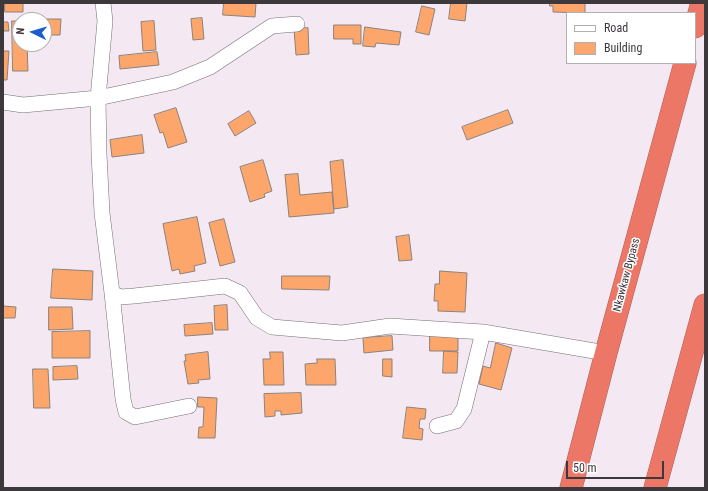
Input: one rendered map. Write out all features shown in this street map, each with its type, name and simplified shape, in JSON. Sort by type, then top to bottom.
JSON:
[{"type":"highway","points":[[696,24],[702,3]]},
{"type":"highway","name":"Nkawkaw Bypass","points":[[571,488],[685,64]]},
{"type":"highway","points":[[655,488],[705,305]]},
{"type":"street","points":[[103,3],[105,20],[98,98],[99,154],[102,213],[123,399],[126,412],[135,417],[190,406]]},
{"type":"street","points":[[3,102],[23,105],[98,98],[173,82],[210,67],[272,26],[297,24]]},
{"type":"street","points":[[112,294],[120,297],[225,286],[240,293],[257,318],[272,327],[342,333],[390,326],[483,332],[606,353]]},
{"type":"street","points":[[437,426],[456,421],[464,409],[483,332]]},
{"type":"building","points":[[5,3],[23,3],[23,12],[5,12]]},
{"type":"building","points":[[224,3],[256,3],[255,17],[223,15]]},
{"type":"building","points":[[451,3],[467,3],[465,21],[449,19]]},
{"type":"building","points":[[550,3],[585,3],[585,12],[553,12],[553,6],[550,6]]},
{"type":"building","points":[[422,6],[435,9],[429,35],[416,32]]},
{"type":"building","points":[[202,18],[204,39],[193,40],[191,19]]},
{"type":"building","points":[[52,19],[61,19],[60,35],[52,35]]},
{"type":"building","points":[[154,21],[156,50],[143,51],[141,22]]},
{"type":"building","points":[[3,22],[8,22],[9,31],[3,31]]},
{"type":"building","points":[[334,25],[361,25],[361,44],[353,44],[353,39],[334,39]]},
{"type":"building","points":[[365,27],[401,32],[399,45],[376,43],[375,47],[363,46]]},
{"type":"building","points":[[308,28],[309,54],[296,55],[294,29]]},
{"type":"building","points":[[3,51],[9,51],[7,80],[3,80]]},
{"type":"building","points":[[13,52],[27,52],[28,71],[13,71]]},
{"type":"building","points":[[157,52],[159,65],[120,69],[119,56]]},
{"type":"building","points":[[176,108],[187,142],[168,148],[163,132],[160,133],[154,115]]},
{"type":"building","points":[[508,110],[513,123],[467,140],[462,127]]},
{"type":"building","points":[[249,111],[256,123],[235,136],[228,124]]},
{"type":"building","points":[[142,135],[144,153],[112,157],[110,140]]},
{"type":"building","points":[[263,160],[272,191],[264,194],[265,197],[250,202],[240,167]]},
{"type":"building","points":[[343,160],[348,207],[334,209],[330,162]]},
{"type":"building","points":[[298,174],[300,195],[332,192],[334,213],[289,217],[285,175]]},
{"type":"building","points":[[197,217],[206,263],[194,266],[195,271],[180,274],[179,269],[172,271],[163,224]]},
{"type":"building","points":[[224,219],[235,262],[220,266],[209,223]]},
{"type":"building","points":[[409,235],[412,260],[399,261],[396,237]]},
{"type":"building","points":[[53,269],[93,271],[92,300],[51,298]]},
{"type":"building","points":[[440,271],[467,273],[465,312],[438,311],[438,301],[434,301],[435,284],[439,284]]},
{"type":"building","points":[[282,276],[330,276],[329,290],[282,289]]},
{"type":"building","points":[[227,305],[228,330],[215,330],[214,306]]},
{"type":"building","points":[[3,306],[16,307],[15,318],[3,318]]},
{"type":"building","points":[[49,307],[72,307],[73,329],[49,330]]},
{"type":"building","points":[[212,323],[213,334],[185,336],[184,325]]},
{"type":"building","points":[[90,331],[90,358],[52,358],[52,332]]},
{"type":"building","points":[[430,335],[458,335],[458,351],[430,351]]},
{"type":"building","points":[[392,336],[393,350],[364,353],[363,338]]},
{"type":"building","points":[[496,343],[512,348],[501,390],[479,384],[483,366],[490,368]]},
{"type":"building","points":[[444,351],[458,352],[457,373],[443,373]]},
{"type":"building","points":[[208,352],[210,379],[198,380],[199,383],[188,384],[184,361],[186,361],[185,355]]},
{"type":"building","points":[[270,352],[283,352],[284,385],[264,385],[263,359],[270,359]]},
{"type":"building","points":[[317,359],[335,359],[336,385],[306,385],[305,364],[317,363]]},
{"type":"building","points":[[383,359],[392,359],[392,377],[383,376]]},
{"type":"building","points":[[77,366],[78,379],[53,380],[53,367]]},
{"type":"building","points":[[33,369],[48,369],[50,408],[34,408]]},
{"type":"building","points":[[301,393],[302,413],[281,415],[281,411],[275,411],[275,416],[265,417],[264,394]]},
{"type":"building","points":[[198,397],[217,398],[215,438],[198,438],[199,427],[203,427],[204,407],[198,407]]},
{"type":"building","points":[[407,407],[426,409],[425,419],[420,419],[419,428],[423,429],[422,440],[403,438]]}]
